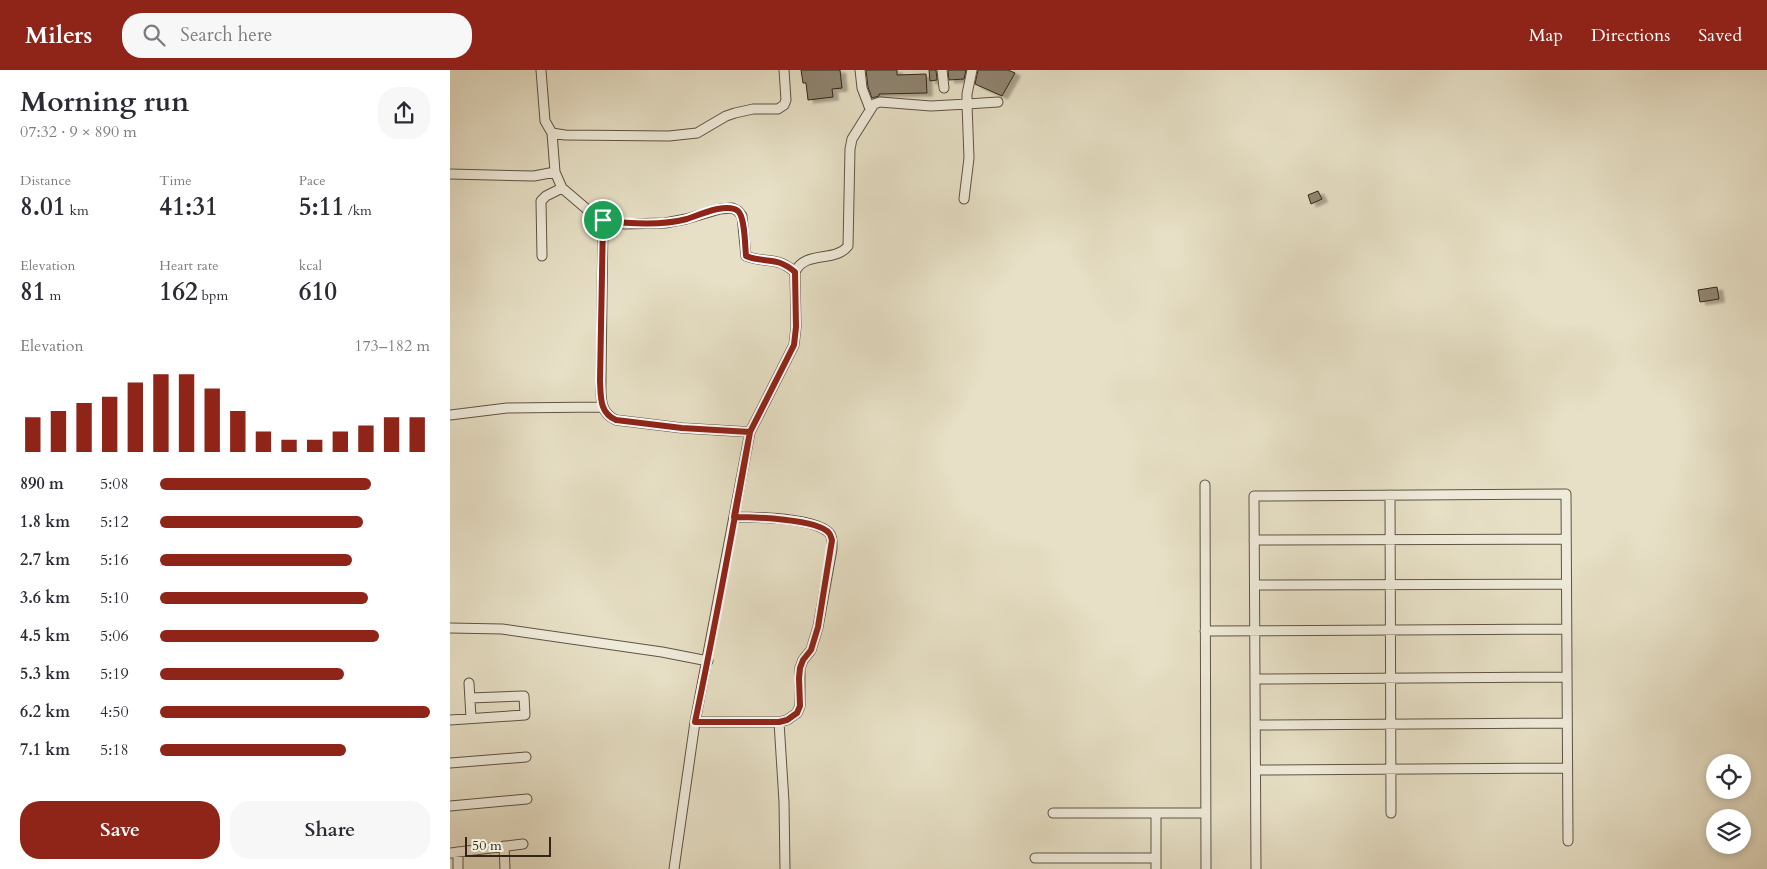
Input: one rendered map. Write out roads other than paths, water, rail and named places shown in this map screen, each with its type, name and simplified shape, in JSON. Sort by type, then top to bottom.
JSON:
[{"type":"street","points":[[541,70],[545,121],[552,133],[555,172],[562,188],[589,211],[603,220],[625,224],[665,223],[686,219],[720,208],[732,208],[742,216],[746,256],[786,264],[795,272]]},
{"type":"street","points":[[552,133],[565,135],[669,136],[697,133],[726,116],[735,113],[753,109],[778,109],[784,105],[786,100],[784,70]]},
{"type":"street","points":[[860,70],[862,88],[870,109]]},
{"type":"street","points":[[942,70],[944,88]]},
{"type":"street","points":[[964,199],[969,158],[966,94],[972,70]]},
{"type":"street","points":[[674,869],[695,722],[750,432],[794,345],[796,327],[795,272],[798,266],[805,260],[844,252],[848,246],[850,149],[852,139],[874,104],[880,102],[931,106],[998,102]]},
{"type":"street","points":[[450,174],[534,176],[555,172]]},
{"type":"street","points":[[542,256],[541,200],[562,188]]},
{"type":"street","points":[[603,220],[600,381],[602,407],[610,418],[616,420],[682,428],[750,432]]},
{"type":"street","points":[[450,415],[507,408],[602,407]]},
{"type":"street","points":[[1205,485],[1206,869]]},
{"type":"street","points":[[1256,869],[1254,496],[1566,494],[1568,842]]},
{"type":"street","points":[[1390,495],[1391,813]]},
{"type":"street","points":[[695,722],[779,722],[787,720],[797,713],[800,706],[798,688],[800,668],[803,660],[811,650],[818,627],[832,540],[829,532],[798,522],[734,517]]},
{"type":"street","points":[[1254,540],[1566,538]]},
{"type":"street","points":[[1255,585],[1566,584]]},
{"type":"street","points":[[450,628],[502,629],[662,652],[708,661]]},
{"type":"street","points":[[1205,632],[1566,629]]},
{"type":"street","points":[[1255,679],[1566,677]]},
{"type":"street","points":[[469,683],[471,718]]},
{"type":"street","points":[[450,720],[525,715],[524,696],[470,698]]},
{"type":"street","points":[[779,722],[784,802],[784,869]]},
{"type":"street","points":[[1255,725],[1567,723]]},
{"type":"street","points":[[450,764],[526,757]]},
{"type":"street","points":[[1256,770],[1567,768]]},
{"type":"street","points":[[450,806],[527,799]]},
{"type":"street","points":[[1053,813],[1205,813]]},
{"type":"street","points":[[1156,813],[1156,869]]},
{"type":"street","points":[[458,869],[454,853],[523,844]]},
{"type":"street","points":[[504,846],[505,869]]},
{"type":"street","points":[[1035,858],[1156,858]]}]
